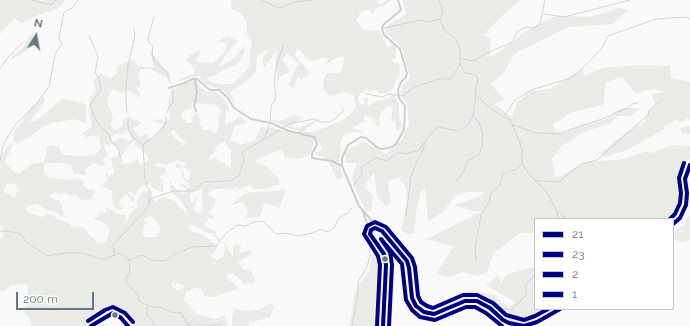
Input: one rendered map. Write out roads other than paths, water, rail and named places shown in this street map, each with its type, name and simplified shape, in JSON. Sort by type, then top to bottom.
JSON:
[{"type":"main road","points":[[674,223],[680,218],[686,205],[685,179],[690,165]]},
{"type":"main road","points":[[383,326],[386,267],[385,258],[379,246],[370,234],[371,230],[377,228],[381,230],[407,261],[412,298],[416,306],[424,312],[434,314],[465,301],[477,301],[490,308],[503,320],[509,323],[524,326],[537,322],[558,310]]},
{"type":"main road","points":[[91,326],[109,314],[113,314],[121,318],[128,326]]},
{"type":"street","points":[[370,234],[362,211],[342,166],[342,154],[348,145],[361,137],[366,138],[378,148],[385,149],[394,145],[404,130],[405,106],[399,98],[398,90],[399,85],[407,74],[400,49],[384,34],[382,29],[383,25],[401,10],[398,0]]},
{"type":"street","points":[[195,79],[210,90],[219,90],[228,98],[234,108],[251,119],[271,123],[289,131],[314,137],[317,144],[312,154],[312,158],[332,161],[342,166]]},
{"type":"street","points":[[169,88],[195,79]]},
{"type":"street","points":[[195,79],[197,92],[194,106],[196,111]]},
{"type":"street","points":[[362,211],[381,230]]},
{"type":"waterway","points":[[31,0],[52,5],[56,0]]},
{"type":"waterway","points":[[0,161],[3,145],[15,125],[33,108],[49,87],[55,54],[62,44],[59,38],[64,12],[72,8],[78,0]]},
{"type":"waterway","points":[[261,0],[279,8],[295,2],[313,0]]},
{"type":"waterway","points":[[439,0],[443,11],[440,19],[444,30],[456,39],[460,49],[460,64],[465,73],[473,74],[478,78],[475,91],[476,95],[494,111],[510,120],[520,142],[522,150],[522,163],[529,174],[548,194],[557,212],[558,218]]},
{"type":"waterway","points":[[461,59],[474,61],[483,55],[512,42],[518,31],[527,27],[534,28],[540,24],[545,0]]},
{"type":"waterway","points":[[543,14],[564,17],[630,0]]},
{"type":"waterway","points":[[154,17],[148,37],[149,43],[153,46],[152,53],[154,61],[167,73],[172,84]]},
{"type":"waterway","points":[[505,115],[515,100],[531,90],[567,79],[578,73],[602,48],[608,36],[656,19],[686,17],[690,19]]},
{"type":"waterway","points":[[384,28],[421,20],[427,22],[440,19]]},
{"type":"waterway","points":[[126,86],[128,66],[135,35],[134,29]]},
{"type":"waterway","points":[[89,35],[98,57],[95,73],[99,79],[101,90],[90,105],[97,122],[110,136],[111,141],[117,146],[122,161]]},
{"type":"waterway","points":[[0,69],[8,57],[23,42]]},
{"type":"waterway","points":[[115,256],[113,245],[144,212],[152,198],[174,191],[192,191],[204,182],[230,181],[239,176],[244,159],[242,152],[263,140],[268,130],[271,106],[276,98],[274,79],[279,57],[284,44]]},
{"type":"waterway","points":[[366,94],[383,97],[388,94],[403,96],[414,87],[439,79],[451,79],[460,64]]},
{"type":"waterway","points":[[126,86],[126,101]]},
{"type":"waterway","points":[[167,113],[170,105],[173,103],[173,88]]},
{"type":"waterway","points":[[354,185],[361,175],[362,167],[376,158],[387,161],[398,152],[405,154],[419,150],[438,127],[458,131],[468,125],[473,116],[476,95]]},
{"type":"waterway","points":[[537,181],[559,182],[581,164],[597,160],[648,115],[649,110],[661,101]]},
{"type":"waterway","points":[[126,102],[127,112]]},
{"type":"waterway","points":[[513,125],[536,133],[561,134],[605,118],[627,109],[632,104],[638,103]]},
{"type":"waterway","points":[[263,140],[289,124],[314,119],[321,122],[330,122],[343,111],[343,108]]},
{"type":"waterway","points":[[457,181],[464,171],[467,161],[479,155],[482,147],[483,135],[479,122],[473,116]]},
{"type":"waterway","points":[[128,117],[129,131],[133,137],[143,145],[145,179]]},
{"type":"waterway","points":[[143,145],[163,128],[166,123],[166,117]]},
{"type":"waterway","points":[[406,216],[411,177],[418,158],[422,153],[425,142]]},
{"type":"waterway","points":[[476,260],[475,248],[481,215],[489,202],[491,193],[499,186],[503,174],[517,169],[522,164]]},
{"type":"waterway","points":[[146,182],[149,189],[149,203]]},
{"type":"waterway","points":[[129,260],[142,255],[151,260],[165,261],[173,255],[192,247],[216,246],[225,234],[237,225],[245,226],[254,222],[263,221],[276,234],[285,233],[298,236],[313,233],[320,229],[328,232],[335,227],[340,217],[348,213],[352,208]]},
{"type":"waterway","points":[[558,212],[567,218]]},
{"type":"waterway","points":[[0,231],[21,234],[26,242],[47,256],[66,253],[83,253],[100,259],[105,259],[121,254],[129,259]]},
{"type":"waterway","points":[[352,326],[358,294],[358,282],[367,267],[370,247]]},
{"type":"waterway","points":[[129,260],[130,270],[126,279],[127,283],[138,295],[139,301],[147,305],[147,316],[152,320],[155,326]]},
{"type":"waterway","points":[[493,300],[503,309],[512,310],[526,295],[526,284],[534,276]]},
{"type":"waterway","points":[[148,305],[160,307],[170,312],[181,313],[188,325],[192,326]]},
{"type":"waterway","points":[[210,326],[218,324],[223,326]]},
{"type":"waterway","points":[[197,326],[208,326]]}]
